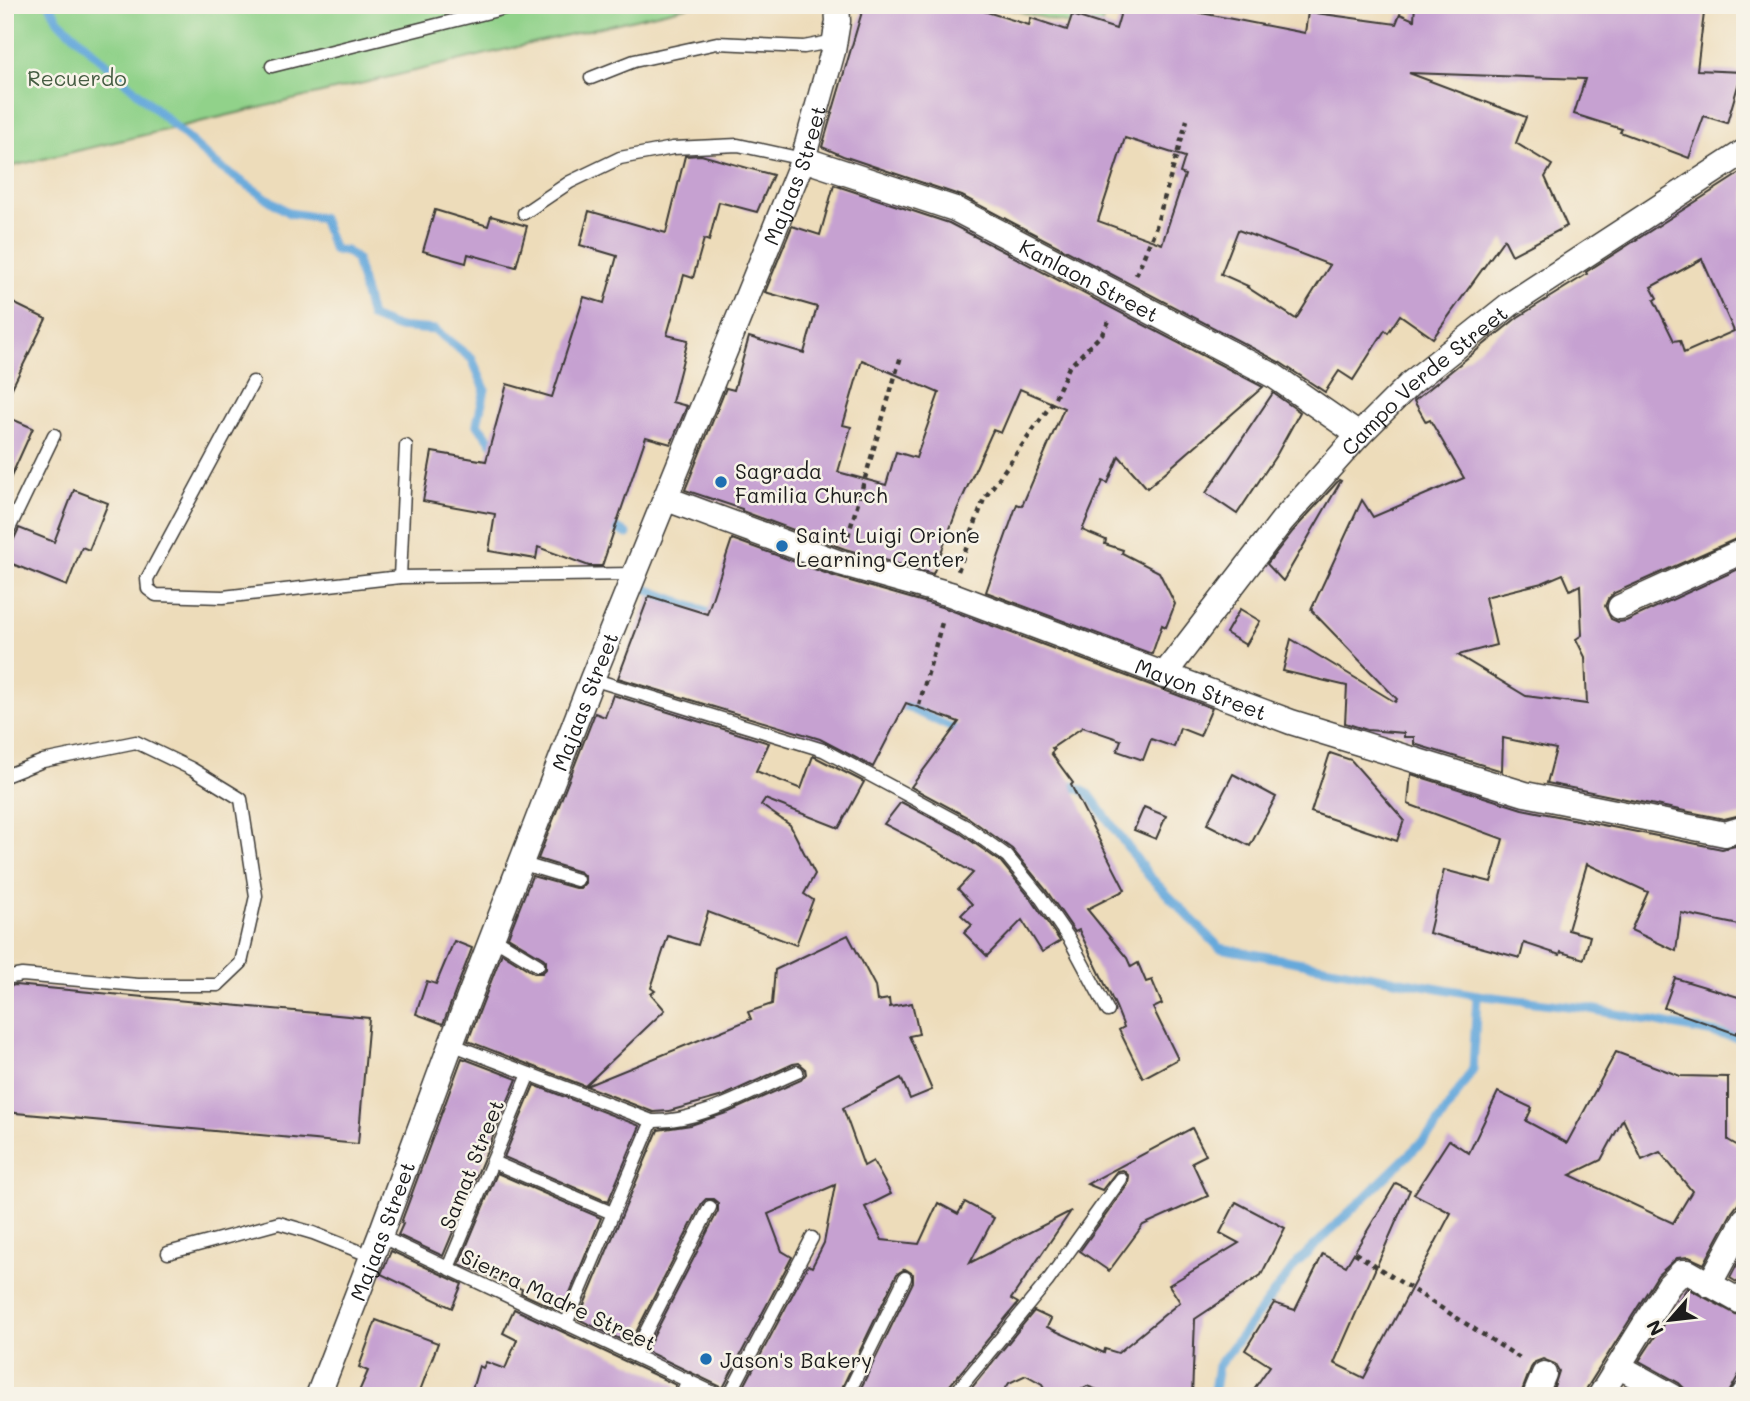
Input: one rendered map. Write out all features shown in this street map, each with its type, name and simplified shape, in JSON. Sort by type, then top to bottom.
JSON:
[{"type":"street","name":"Majaas Street","points":[[318,1396],[592,679],[803,159],[835,41],[837,5]]},
{"type":"street","name":"Campo Verde Street","points":[[1163,676],[1282,521],[1359,435],[1411,383],[1509,305],[1745,151]]},
{"type":"street","name":"Kanlaon Street","points":[[803,159],[955,209],[1274,376],[1359,435]]},
{"type":"street","name":"Mayon Street","points":[[667,499],[840,563],[950,594],[1291,722],[1525,794],[1725,834],[1745,828]]},
{"type":"street","points":[[1620,607],[1745,550]]},
{"type":"street","points":[[1709,1285],[1745,1219]]},
{"type":"street","points":[[1600,1396],[1670,1285],[1682,1272],[1688,1272],[1745,1304]]},
{"type":"street","points":[[1620,1367],[1672,1396]]},
{"type":"lane","points":[[272,66],[517,5]]},
{"type":"lane","points":[[591,78],[634,61],[717,43],[804,47],[835,41]]},
{"type":"lane","points":[[524,213],[570,182],[620,158],[673,149],[738,145],[803,159]]},
{"type":"lane","points":[[253,382],[147,579],[148,589],[156,595],[223,597],[400,577],[635,574]]},
{"type":"lane","points":[[5,537],[54,435]]},
{"type":"lane","points":[[400,577],[406,446]]},
{"type":"lane","points":[[592,679],[823,750],[965,826],[1007,856],[1039,895],[1070,940],[1108,1011]]},
{"type":"lane","points":[[5,776],[43,761],[136,743],[192,769],[241,799],[256,896],[241,963],[218,985],[138,985],[22,975],[5,978]]},
{"type":"lane","points":[[520,863],[577,880]]},
{"type":"lane","points":[[492,937],[538,965]]},
{"type":"lane","points":[[451,1044],[652,1121],[694,1116],[797,1072]]},
{"type":"lane","name":"Samat Street","points":[[448,1268],[529,1074]]},
{"type":"lane","points":[[566,1324],[652,1121]]},
{"type":"lane","points":[[493,1162],[611,1213]]},
{"type":"lane","points":[[953,1396],[1047,1282],[1121,1179]]},
{"type":"lane","points":[[634,1355],[710,1207]]},
{"type":"lane","name":"Sierra Madre Street","points":[[168,1253],[279,1223],[376,1246],[448,1268],[720,1396]]},
{"type":"lane","points":[[729,1396],[812,1238]]},
{"type":"lane","points":[[847,1396],[905,1278]]},
{"type":"lane","points":[[681,1396],[688,1380]]},
{"type":"path","points":[[919,705],[950,594],[984,499],[1053,402],[1069,367],[1102,334],[1122,296],[1130,289],[1155,230],[1187,120]]},
{"type":"path","points":[[840,563],[901,356]]},
{"type":"path","points":[[1355,1253],[1540,1385]]},
{"type":"green space","name":"Recuerdo","points":[[5,5],[694,5],[5,168]]},
{"type":"green space","points":[[993,5],[1106,5],[1100,32]]},
{"type":"building","points":[[864,5],[964,5],[1029,25],[1031,18],[1067,30],[1072,15],[1116,29],[1123,5],[1142,5],[1164,13],[1165,6],[1305,33],[1308,12],[1396,24],[1400,14],[1414,20],[1415,5],[1705,5],[1697,70],[1742,72],[1727,123],[1704,116],[1689,158],[1620,132],[1622,129],[1574,114],[1585,79],[1409,73],[1526,117],[1516,143],[1552,165],[1545,177],[1567,226],[1512,255],[1504,239],[1433,338],[1400,315],[1388,333],[1385,330],[1353,380],[1339,371],[1325,392],[1281,363],[962,196],[822,147]],"holes":[[[1125,138],[1185,157],[1180,173],[1185,175],[1162,244],[1098,221]],[[1238,230],[1330,265],[1296,319],[1248,286],[1221,274]]]},
{"type":"building","points":[[701,155],[773,175],[757,212],[719,202],[709,241],[704,239],[693,278],[684,275],[667,335],[688,340],[672,402],[687,406],[671,444],[646,437],[602,566],[589,566],[538,547],[536,559],[489,551],[495,514],[423,501],[432,452],[486,461],[507,384],[552,397],[584,297],[604,303],[617,256],[580,245],[589,211],[666,233],[685,156]]},
{"type":"building","points":[[1745,170],[1745,535],[1614,593],[1605,606],[1611,619],[1626,621],[1745,566],[1745,814],[1724,819],[1547,783],[1556,749],[1503,738],[1502,771],[1414,744],[1414,737],[1404,737],[1404,733],[1367,730],[1345,723],[1347,686],[1283,671],[1291,639],[1395,702],[1397,699],[1311,610],[1362,500],[1373,517],[1464,478],[1430,420],[1426,422],[1414,401],[1518,317],[1587,274],[1586,272]],"holes":[[[1702,259],[1734,331],[1684,353],[1680,340],[1674,341],[1654,300],[1657,298],[1651,287]],[[1563,574],[1570,590],[1580,585],[1582,635],[1576,639],[1585,657],[1587,704],[1526,696],[1458,655],[1496,645],[1485,597],[1542,583]]]},
{"type":"building","points":[[834,185],[949,223],[1263,387],[1147,488],[1119,456],[1108,483],[1103,481],[1082,530],[1106,540],[1105,544],[1123,550],[1122,553],[1159,572],[1175,604],[1166,627],[1162,625],[1152,654],[986,592],[1017,504],[1022,506],[1064,408],[1020,389],[1001,433],[993,430],[957,510],[933,574],[845,549],[685,490],[726,388],[734,390],[749,337],[804,353],[817,307],[765,292],[792,226],[820,235]],"holes":[[[862,360],[939,393],[916,458],[896,452],[886,485],[838,472],[851,427],[843,425]]]},
{"type":"building","points":[[435,210],[488,226],[491,216],[527,226],[516,267],[468,254],[466,263],[423,251]]},
{"type":"building","points":[[5,299],[46,319],[5,402]]},
{"type":"building","points":[[1273,393],[1300,412],[1277,454],[1237,514],[1206,493]]},
{"type":"building","points":[[5,416],[33,428],[5,490]]},
{"type":"building","points":[[1339,480],[1341,481],[1283,581],[1267,564]]},
{"type":"building","points":[[74,490],[108,503],[89,550],[82,547],[67,586],[5,561],[5,546],[13,541],[19,528],[54,542]]},
{"type":"building","points":[[732,539],[836,577],[945,608],[1212,708],[1200,736],[1180,728],[1174,747],[1151,739],[1143,760],[1117,751],[1121,740],[1083,727],[1052,748],[1054,750],[1051,753],[1073,783],[1071,785],[1125,890],[1087,909],[1127,958],[1131,967],[1138,963],[1146,982],[1152,980],[1162,1004],[1153,1008],[1178,1059],[1143,1078],[1119,1030],[1124,1027],[1116,1007],[1079,930],[1075,932],[1046,890],[1012,849],[969,818],[911,787],[959,722],[906,703],[873,767],[820,739],[618,678],[649,596],[707,614]]},
{"type":"building","points":[[1240,609],[1260,621],[1246,645],[1226,633]]},
{"type":"building","points":[[613,695],[769,743],[756,771],[801,789],[813,756],[864,782],[839,828],[765,799],[761,805],[790,825],[815,874],[804,894],[813,900],[796,945],[708,912],[698,945],[668,936],[651,988],[655,991],[651,994],[665,1010],[585,1086],[468,1041],[502,953],[534,973],[542,973],[546,969],[546,961],[543,958],[508,937],[532,876],[575,888],[580,888],[585,883],[585,877],[580,872],[538,859],[595,713],[605,717]]},
{"type":"building","points":[[1330,753],[1351,760],[1404,820],[1397,841],[1311,812]]},
{"type":"building","points":[[1233,774],[1276,797],[1250,846],[1207,824]]},
{"type":"building","points":[[1411,774],[1522,809],[1722,849],[1745,844],[1744,926],[1681,913],[1676,951],[1631,930],[1648,892],[1587,864],[1568,930],[1590,936],[1584,959],[1561,952],[1560,955],[1524,943],[1520,958],[1429,933],[1444,870],[1491,882],[1503,839],[1408,804]]},
{"type":"building","points":[[901,802],[960,833],[1001,862],[1060,941],[1042,952],[1022,920],[987,956],[964,933],[972,925],[961,915],[972,904],[958,889],[973,873],[884,824]]},
{"type":"building","points":[[1144,807],[1166,816],[1156,839],[1134,830]]},
{"type":"building","points":[[848,935],[875,986],[877,1001],[889,999],[890,1007],[912,1003],[919,1034],[909,1036],[932,1090],[910,1099],[901,1078],[843,1108],[864,1166],[873,1161],[891,1194],[865,1207],[882,1240],[919,1244],[938,1203],[958,1214],[965,1202],[994,1218],[970,1263],[1071,1211],[1011,1299],[1018,1303],[946,1390],[944,1396],[857,1396],[913,1282],[913,1274],[905,1269],[897,1274],[838,1396],[739,1396],[808,1265],[812,1267],[824,1243],[835,1185],[768,1214],[782,1251],[792,1257],[723,1388],[646,1351],[718,1211],[718,1203],[713,1199],[706,1199],[702,1203],[630,1344],[578,1319],[658,1130],[691,1125],[729,1112],[801,1080],[806,1074],[805,1068],[799,1063],[793,1064],[723,1096],[669,1111],[653,1112],[586,1086],[751,1019],[748,1012],[772,1004],[775,970]]},
{"type":"building","points":[[454,941],[472,948],[443,1024],[416,1014],[427,981],[436,984]]},
{"type":"building","points":[[1675,978],[1745,999],[1745,1034],[1737,1034],[1664,1008]]},
{"type":"building","points":[[15,985],[369,1018],[358,1144],[5,1112],[6,987]]},
{"type":"building","points":[[1616,1052],[1680,1076],[1728,1077],[1728,1140],[1745,1150],[1745,1195],[1732,1212],[1704,1264],[1689,1257],[1677,1258],[1658,1275],[1587,1388],[1585,1396],[1551,1396],[1559,1371],[1555,1364],[1543,1359],[1535,1362],[1531,1368],[1520,1396],[1249,1396],[1270,1366],[1245,1350],[1274,1303],[1295,1310],[1323,1254],[1346,1266],[1396,1183],[1410,1190],[1334,1363],[1364,1378],[1451,1213],[1414,1194],[1449,1140],[1469,1153],[1498,1092],[1532,1108],[1526,1121],[1567,1143]],"holes":[[[1623,1119],[1642,1160],[1660,1152],[1692,1191],[1673,1223],[1570,1175],[1601,1160]]]},
{"type":"building","points":[[462,1058],[517,1079],[443,1256],[398,1235]]},
{"type":"building","points":[[534,1085],[640,1126],[608,1202],[504,1157]]},
{"type":"building","points":[[1192,1128],[1206,1155],[1192,1162],[1208,1196],[1143,1225],[1109,1271],[1080,1251],[1128,1184],[1129,1176],[1123,1170],[1117,1171],[1102,1190],[1087,1184]]},
{"type":"building","points":[[497,1173],[601,1218],[562,1312],[521,1293],[522,1289],[459,1264]]},
{"type":"building","points":[[1236,1202],[1285,1228],[1261,1275],[1195,1319],[1192,1396],[1114,1396],[1087,1386],[1068,1396],[1049,1396],[1042,1384],[1026,1375],[1009,1383],[1001,1396],[965,1396],[1034,1311],[1051,1319],[1047,1327],[1104,1353],[1105,1349],[1118,1353],[1180,1302],[1169,1285],[1239,1243],[1220,1233]]},
{"type":"building","points":[[391,1251],[462,1284],[452,1308],[381,1274]]},
{"type":"building","points":[[1742,1255],[1745,1257],[1745,1287],[1730,1278]]},
{"type":"building","points":[[1687,1288],[1745,1319],[1745,1364],[1727,1396],[1687,1396],[1679,1383],[1639,1361]]},
{"type":"building","points":[[514,1309],[676,1385],[672,1396],[470,1396],[479,1366],[483,1368],[486,1362],[505,1369],[517,1340],[503,1333]]},
{"type":"building","points":[[376,1320],[438,1343],[418,1396],[357,1396],[368,1371],[359,1367]]},
{"type":"waterway","points":[[50,5],[58,20],[217,165],[289,213],[322,218],[334,250],[346,251],[356,259],[371,317],[396,327],[435,330],[472,359],[485,389],[477,424],[498,450]]},
{"type":"waterway","points":[[607,524],[627,534]]},
{"type":"waterway","points":[[633,584],[716,616]]},
{"type":"waterway","points":[[896,702],[963,733]]},
{"type":"waterway","points":[[1061,780],[1089,794],[1149,876],[1220,948],[1477,995]]},
{"type":"waterway","points":[[1213,1396],[1218,1366],[1297,1263],[1433,1131],[1473,1069],[1477,995],[1585,1008],[1745,1039]]},
{"type":"place","name":"Sagrada Familia Church","points":[[721,482]]},
{"type":"place","name":"Saint Luigi Orione Learning Center","points":[[782,546]]},
{"type":"place","name":"Jason's Bakery","points":[[706,1359]]}]
